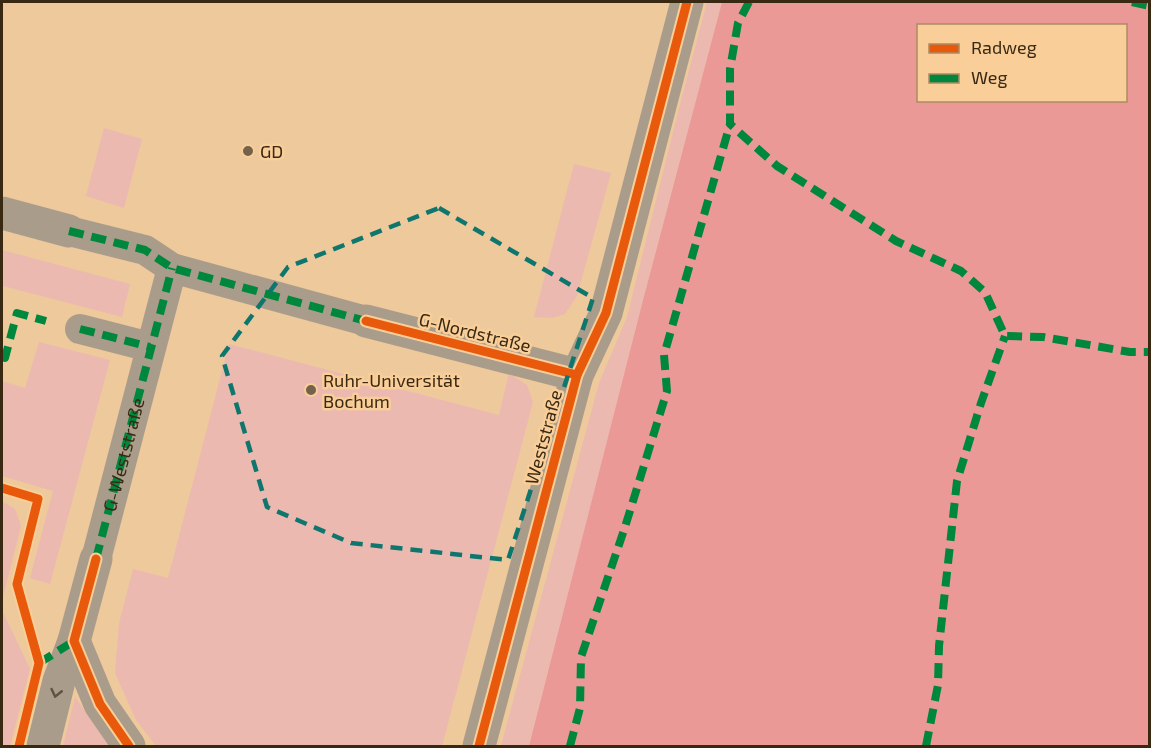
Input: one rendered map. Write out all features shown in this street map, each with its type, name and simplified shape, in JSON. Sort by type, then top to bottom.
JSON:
[{"type":"street","name":"Weststraße","points":[[479,747],[577,375],[606,313],[687,2]]},
{"type":"street","name":"G-Nordstraße","points":[[2,213],[144,250],[172,268],[577,375]]},
{"type":"street","name":"G-Weststraße","points":[[43,747],[59,681],[74,641],[172,268]]},
{"type":"street","points":[[80,329],[150,347]]},
{"type":"street","points":[[74,641],[100,704],[129,747]]},
{"type":"highlighted area","points":[[439,208],[593,298],[508,560],[351,543],[267,507],[222,356],[288,267]]},
{"type":"shaded area","name":"Ruhr-Universität Bochum","points":[[2,2],[722,2],[529,746],[2,746]]},
{"type":"shaded area","points":[[707,2],[722,2],[529,746],[501,746],[599,383],[627,317]]},
{"type":"shaded area","points":[[722,2],[1149,2],[1149,746],[529,746]]},
{"type":"shaded area","points":[[104,128],[142,139],[124,208],[86,196]]},
{"type":"shaded area","points":[[574,164],[611,173],[577,296],[565,314],[552,318],[534,317]]},
{"type":"shaded area","points":[[2,250],[130,284],[122,317],[3,286],[2,289]]},
{"type":"shaded area","points":[[39,342],[110,360],[50,584],[30,578],[53,491],[2,476],[2,381],[25,388]]},
{"type":"shaded area","points":[[229,344],[499,415],[509,373],[527,385],[533,402],[442,746],[156,746],[136,720],[115,673],[119,623],[133,569],[168,578]]},
{"type":"shaded area","points":[[2,501],[15,509],[21,526],[2,601]]},
{"type":"shaded area","points":[[2,610],[30,669],[10,746],[2,746]]},
{"type":"shaded area","points":[[75,697],[110,746],[63,746]]},
{"type":"marked path","points":[[749,2],[738,23],[730,69],[730,124],[777,166],[896,241],[961,271],[985,292],[1005,336],[1043,337],[1130,352],[1150,352]]},
{"type":"marked path","points":[[1132,2],[1150,6]]},
{"type":"marked path","points":[[570,746],[580,708],[581,657],[625,527],[667,391],[664,355],[730,124]]},
{"type":"marked path","points":[[69,231],[145,250],[172,268],[366,321]]},
{"type":"marked path","points":[[96,559],[172,268]]},
{"type":"marked path","points":[[2,357],[5,358],[17,313],[46,321]]},
{"type":"marked path","points":[[80,329],[150,347]]},
{"type":"marked path","points":[[926,746],[938,685],[939,646],[957,481],[1005,336]]},
{"type":"marked path","points":[[39,663],[74,641]]},
{"type":"cycle path","points":[[479,746],[577,375],[606,313],[687,2]]},
{"type":"cycle path","points":[[366,321],[577,375]]},
{"type":"cycle path","points":[[2,488],[38,499],[17,584],[39,663],[19,746]]},
{"type":"cycle path","points":[[96,559],[74,641],[100,704],[129,746]]},
{"type":"place","name":"GD","points":[[248,151]]},
{"type":"place","name":"Ruhr-Universität Bochum","points":[[311,390]]}]
